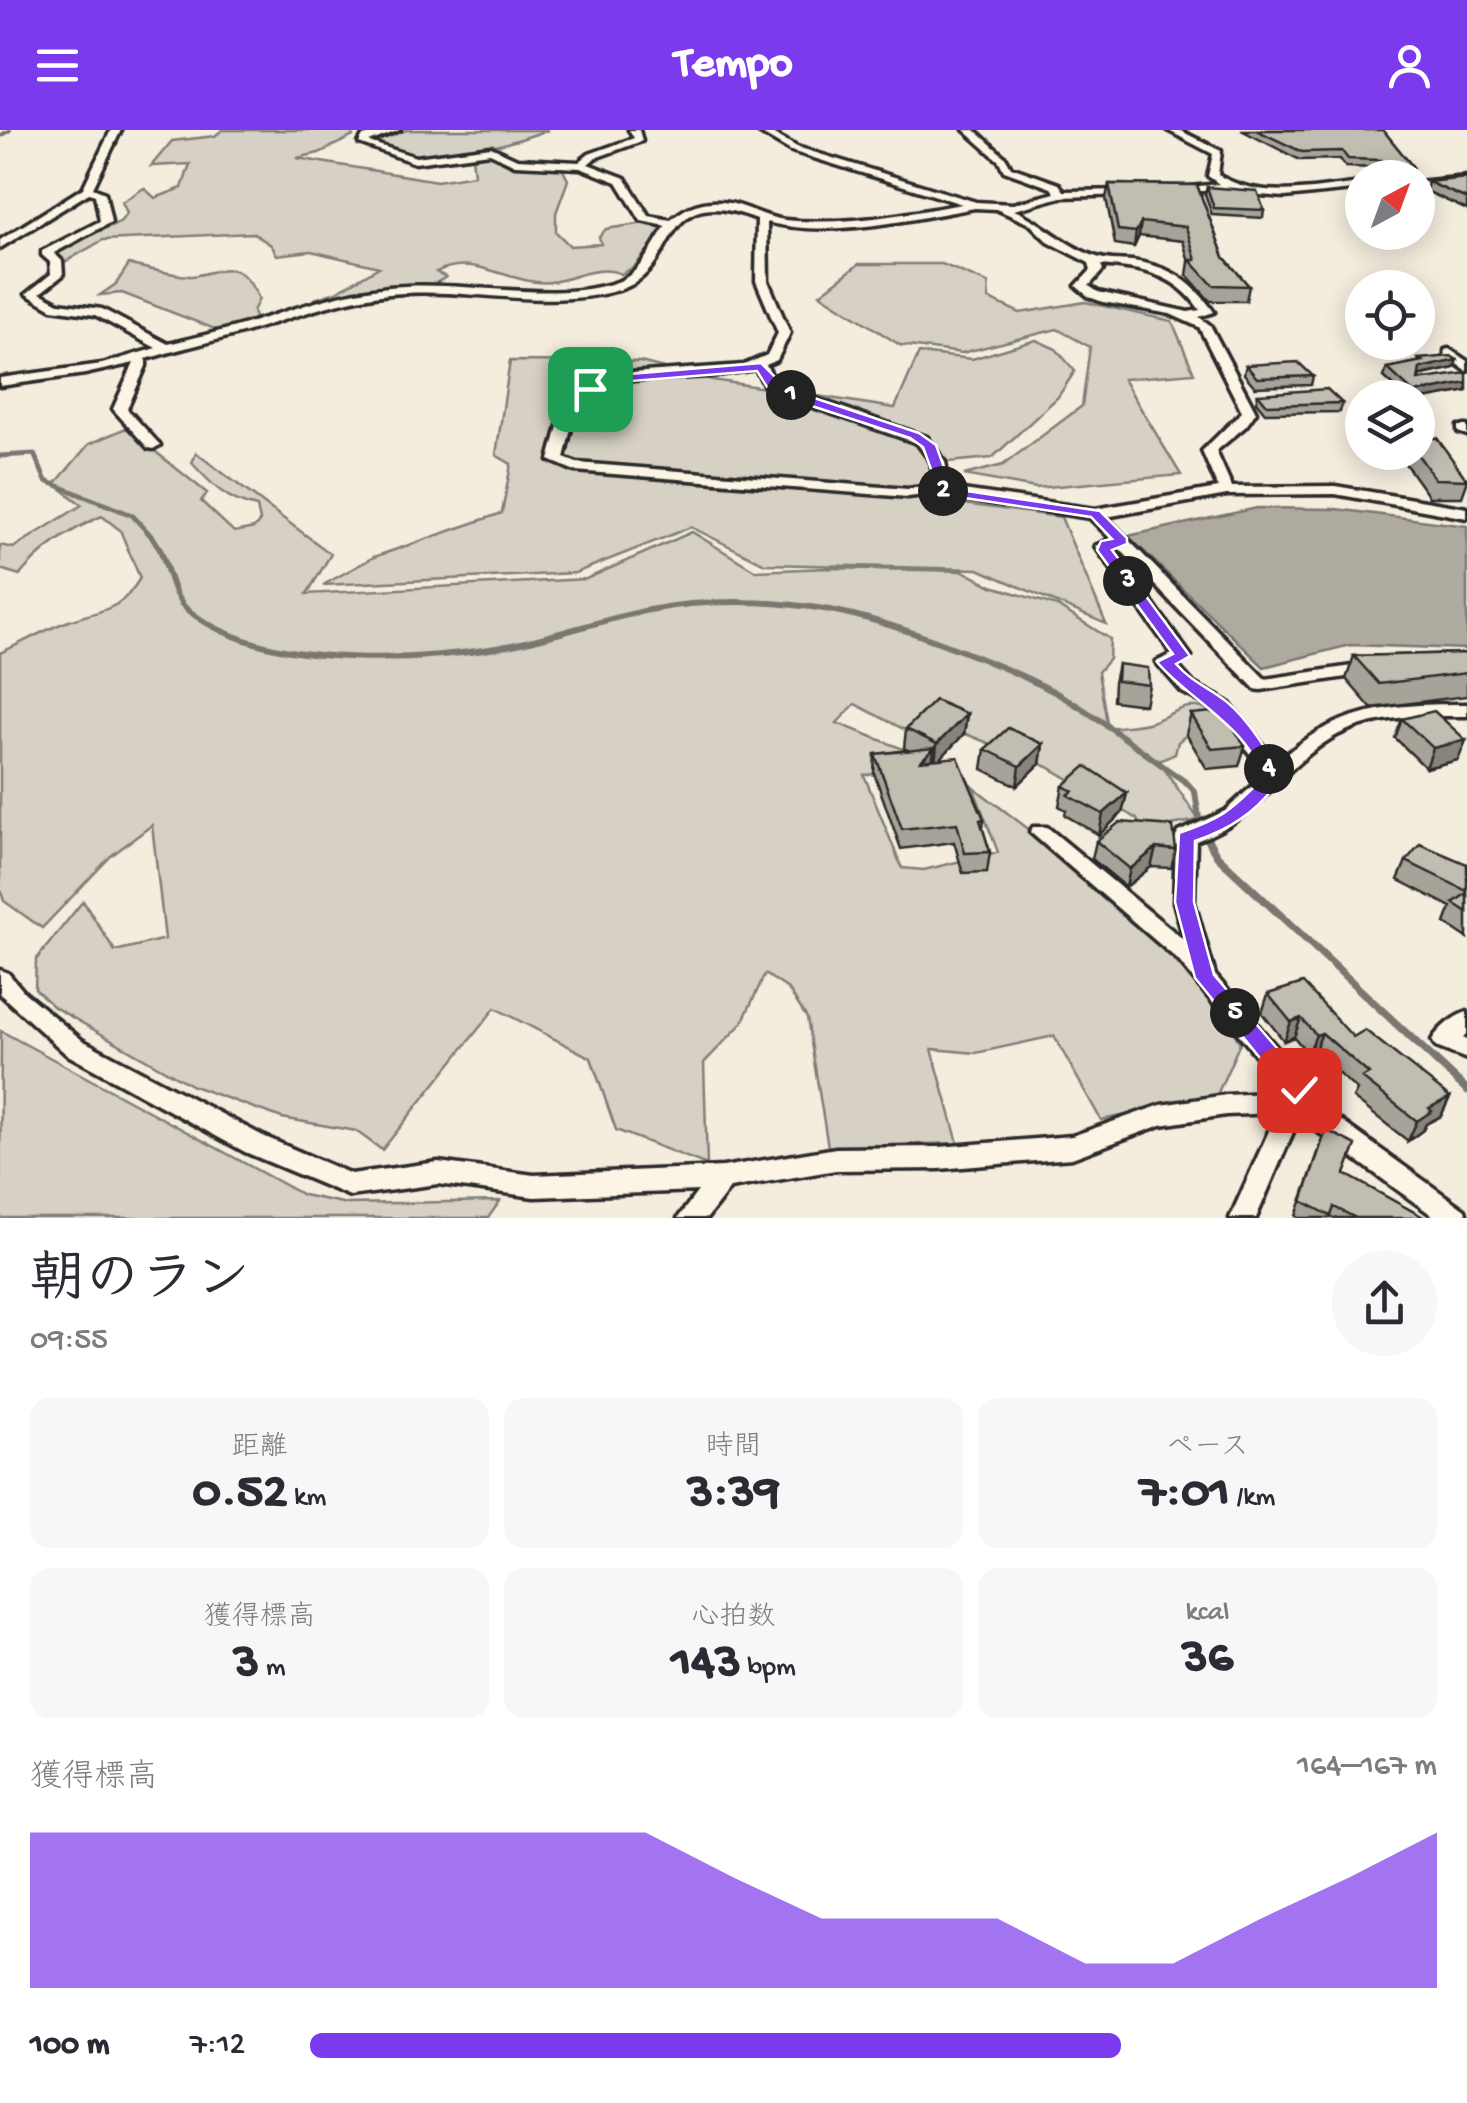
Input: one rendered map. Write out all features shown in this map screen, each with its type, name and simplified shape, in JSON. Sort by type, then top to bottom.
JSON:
[{"type":"street","points":[[0,245],[88,190],[116,130]]},
{"type":"street","points":[[395,130],[374,135],[364,143],[416,160],[490,150],[515,162],[580,165],[621,180],[645,219],[674,224]]},
{"type":"street","points":[[580,165],[592,156],[639,139],[634,130]]},
{"type":"street","points":[[760,130],[794,149],[975,206],[1000,208],[1061,194],[1146,193]]},
{"type":"street","points":[[969,130],[1004,160],[1007,169],[1055,186],[1061,194]]},
{"type":"street","points":[[1172,130],[1218,153],[1212,176],[1230,186]]},
{"type":"street","points":[[1435,185],[1467,180]]},
{"type":"street","points":[[1447,185],[1467,191]]},
{"type":"street","points":[[1160,192],[1230,186],[1268,193],[1345,187]]},
{"type":"street","points":[[88,190],[100,193],[106,222],[46,253],[56,260],[57,275],[32,294],[56,306],[98,312],[164,347]]},
{"type":"street","points":[[0,382],[140,357],[318,304],[384,291],[553,293],[616,287],[640,276],[674,224],[690,210],[711,205],[738,207],[782,223],[907,217],[975,206]]},
{"type":"street","points":[[1000,208],[1034,222],[1052,240],[1094,261],[1151,266],[1185,281],[1193,286],[1208,312],[1191,316]]},
{"type":"street","points":[[762,215],[762,282],[782,323],[784,339],[778,352],[761,367],[602,383],[584,393],[570,409],[556,460],[574,467],[908,494],[937,490],[1096,514],[1228,490],[1348,491],[1467,512]]},
{"type":"street","points":[[1094,261],[1097,270],[1082,286],[1097,298],[1164,306],[1191,316],[1212,336],[1248,412],[1245,420],[1220,435],[1209,451],[1228,490]]},
{"type":"street","points":[[1449,353],[1462,373]]},
{"type":"street","points":[[140,357],[140,366],[120,409],[153,445]]},
{"type":"street","points":[[761,367],[782,392],[914,436],[929,445],[944,484],[937,490]]},
{"type":"street","points":[[1243,395],[1262,394]]},
{"type":"street","points":[[1096,514],[1261,685],[1358,668],[1394,668]]},
{"type":"street","points":[[1122,541],[1103,546],[1182,656],[1165,662],[1188,688],[1222,706],[1269,766],[1270,781]]},
{"type":"street","points":[[1205,978],[1184,902],[1186,838],[1225,824],[1310,744],[1345,724],[1398,712],[1467,710]]},
{"type":"street","points":[[1040,832],[1186,954],[1299,1090],[1243,1218]]},
{"type":"street","points":[[0,979],[17,1000],[74,1047],[254,1144],[350,1185],[438,1172],[534,1186],[723,1178],[836,1159],[939,1158],[1072,1147],[1160,1115],[1226,1105],[1296,1102],[1456,1218]]},
{"type":"street","points":[[1467,1021],[1444,1040],[1467,1050]]},
{"type":"street","points":[[691,1218],[723,1178]]},
{"type":"shaded area","points":[[222,130],[351,130],[353,136],[319,153],[297,158],[437,181],[474,175],[472,156],[494,152],[517,166],[560,164],[568,180],[556,213],[556,232],[570,246],[601,244],[599,237],[606,229],[652,222],[667,227],[634,267],[621,274],[589,272],[558,281],[536,282],[461,265],[436,272],[446,277],[434,284],[389,285],[314,299],[336,292],[379,267],[311,251],[277,255],[271,245],[253,233],[103,240],[63,263],[55,250],[120,222],[127,213],[122,202],[144,188],[155,198],[182,188],[190,164],[151,166],[172,141],[215,136]]},
{"type":"shaded area","points":[[407,130],[548,130],[438,157],[406,156],[369,142]]},
{"type":"shaded area","points":[[129,264],[188,276],[223,270],[238,272],[259,299],[253,311],[257,324],[225,333],[122,293],[100,295],[116,284]]},
{"type":"shaded area","points":[[859,264],[942,264],[988,283],[989,299],[1020,313],[1085,302],[1172,321],[1194,373],[1123,379],[1181,475],[1036,488],[964,475],[1003,465],[1082,406],[1090,347],[1057,329],[962,353],[900,345],[820,294]]},
{"type":"shaded area","points":[[1036,340],[1056,349],[1075,371],[1058,397],[992,458],[936,463],[950,502],[1061,517],[1106,624],[978,569],[765,564],[691,527],[575,573],[323,585],[374,557],[502,513],[511,464],[496,455],[510,361],[640,362],[713,380],[895,408],[919,353],[972,359]]},
{"type":"shaded area","points":[[126,428],[207,493],[201,501],[234,532],[254,528],[260,521],[257,507],[237,501],[213,485],[192,463],[196,453],[331,554],[307,594],[586,579],[692,532],[756,571],[963,571],[992,586],[1057,606],[1110,639],[1109,659],[1098,672],[1108,728],[1151,722],[1187,707],[1214,712],[1178,742],[1175,754],[1159,761],[1199,820],[1166,826],[1146,841],[1137,819],[1048,767],[951,728],[911,733],[855,704],[837,723],[954,769],[864,775],[902,868],[924,870],[998,852],[973,787],[1051,846],[1211,993],[1240,1043],[1216,1097],[1101,1120],[1054,1036],[976,1053],[932,1049],[958,1143],[828,1147],[807,1018],[788,989],[765,974],[742,1023],[704,1063],[707,1165],[616,1130],[591,1058],[495,1008],[382,1150],[356,1131],[282,1118],[193,1086],[54,1007],[35,989],[36,960],[83,901],[115,951],[165,939],[152,825],[111,856],[42,928],[4,901],[0,889],[0,653],[58,625],[116,604],[140,578],[120,530],[102,516],[57,541],[20,575],[0,569],[0,545],[13,548],[82,505],[55,484],[89,444]]},
{"type":"shaded area","points":[[1257,508],[1336,509],[1467,526],[1467,649],[1350,645],[1264,667],[1128,536]]},
{"type":"shaded area","points":[[1,1031],[303,1195],[347,1204],[500,1201],[488,1218],[0,1218]]},
{"type":"building","points":[[1256,130],[1383,130],[1407,160],[1348,159],[1342,151],[1302,152]]},
{"type":"building","points":[[1467,178],[1467,199],[1435,185],[1435,181]]},
{"type":"building","points":[[1109,184],[1197,185],[1224,257],[1249,286],[1213,285],[1190,260],[1196,260],[1186,227],[1141,222],[1136,232],[1118,230]]},
{"type":"building","points":[[1207,187],[1257,191],[1264,210],[1214,208]]},
{"type":"building","points":[[1451,356],[1457,360],[1420,368],[1418,380],[1400,380],[1387,368],[1435,360]]},
{"type":"building","points":[[1298,362],[1313,376],[1257,378],[1246,365]]},
{"type":"building","points":[[1467,373],[1467,383],[1435,389],[1435,380],[1418,380]]},
{"type":"building","points":[[1327,389],[1342,403],[1267,405],[1258,394]]},
{"type":"building","points":[[1435,438],[1467,480],[1435,479],[1429,470],[1435,470]]},
{"type":"building","points":[[1467,653],[1467,673],[1379,684],[1354,656]]},
{"type":"building","points":[[1118,664],[1148,668],[1149,685],[1117,681]]},
{"type":"building","points":[[935,700],[967,714],[937,744],[906,729]]},
{"type":"building","points":[[1223,711],[1245,746],[1212,749],[1191,714]]},
{"type":"building","points":[[1434,711],[1466,740],[1433,748],[1402,719]]},
{"type":"building","points":[[1008,728],[1043,744],[1020,766],[985,749]]},
{"type":"building","points":[[934,748],[921,761],[958,757],[984,819],[980,820],[990,852],[965,853],[957,823],[902,829],[875,754]]},
{"type":"building","points":[[1086,766],[1127,793],[1103,814],[1068,795],[1073,791],[1063,786]]},
{"type":"building","points":[[1120,822],[1173,826],[1176,850],[1156,848],[1130,869],[1096,841]]},
{"type":"building","points":[[1420,844],[1467,864],[1467,891],[1406,861]]},
{"type":"building","points":[[1467,893],[1467,912],[1453,903]]},
{"type":"building","points":[[1303,983],[1353,1037],[1365,1030],[1450,1097],[1429,1108],[1432,1111],[1417,1121],[1362,1078],[1369,1074],[1322,1033],[1316,1035],[1301,1018],[1291,1022],[1268,994]]},
{"type":"building","points":[[1326,1130],[1356,1145],[1345,1174],[1425,1218],[1356,1218],[1334,1207],[1331,1216],[1302,1201]]},
{"type":"waterway","points":[[0,136],[10,130]]},
{"type":"waterway","points":[[0,456],[34,454],[46,481],[132,515],[154,539]]},
{"type":"waterway","points":[[152,537],[176,595],[188,610],[220,630],[258,644],[301,653],[393,658],[480,650],[649,610],[693,604],[786,604],[854,615],[967,653],[1061,696],[1187,783],[1195,792],[1200,825]]},
{"type":"waterway","points":[[1206,837],[1217,856],[1467,1090]]},
{"type":"route","points":[[590,389],[618,379],[761,367],[782,392],[914,436],[929,445],[944,484],[937,490],[1096,514],[1122,541],[1106,544],[1105,550],[1182,656],[1165,662],[1188,688],[1222,706],[1269,766],[1270,781],[1246,807],[1225,824],[1186,838],[1184,902],[1205,978],[1299,1090]]}]
